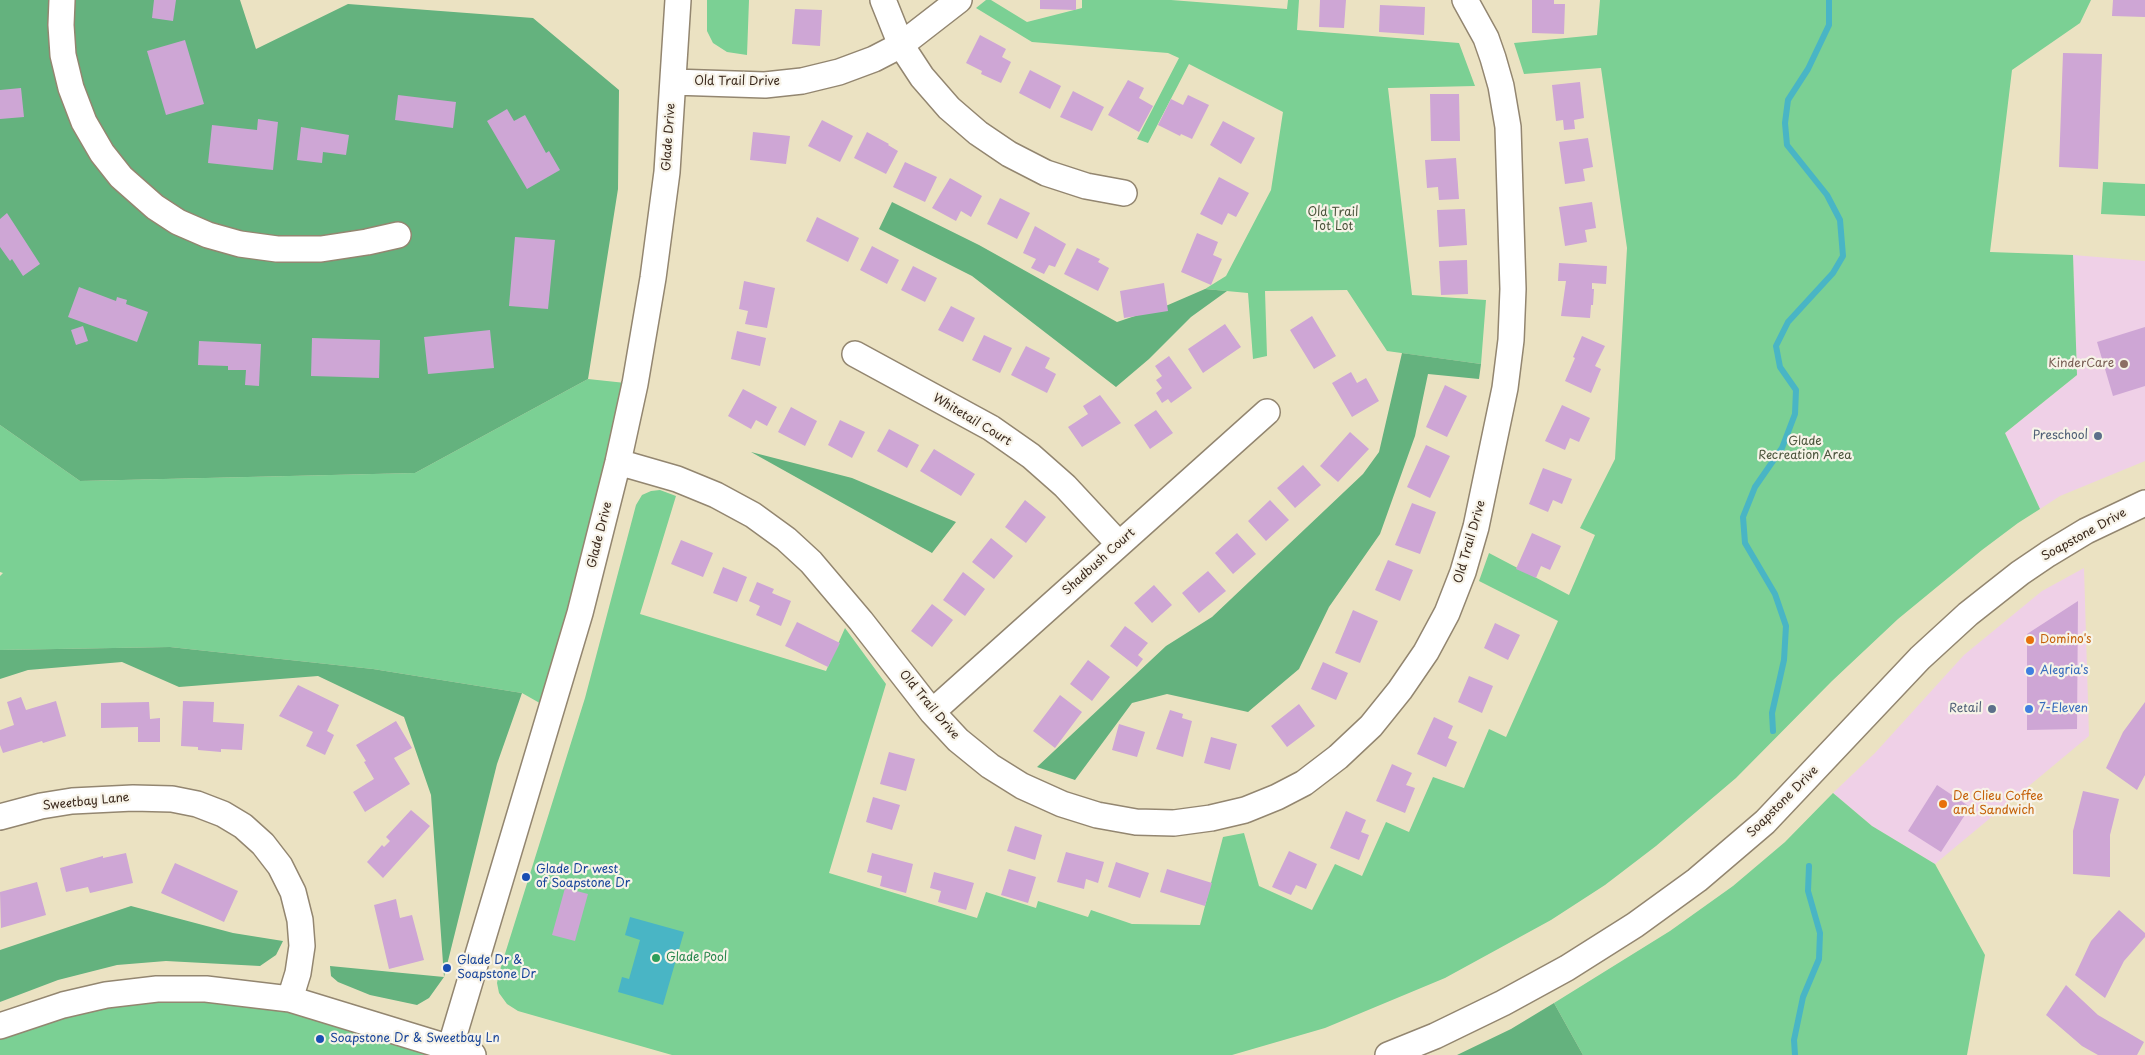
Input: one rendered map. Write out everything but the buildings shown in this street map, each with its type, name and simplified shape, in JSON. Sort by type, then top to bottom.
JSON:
[{"type":"street","points":[[62,0],[63,55],[71,88],[84,122],[102,152],[122,177],[155,207],[178,222],[208,235],[240,244],[277,249],[321,248],[367,242],[398,235]]},
{"type":"street","name":"Glade Drive","points":[[457,1053],[580,613],[618,462],[635,384],[653,278],[666,172],[678,0]]},
{"type":"street","points":[[883,0],[901,46],[922,77],[949,108],[978,134],[1009,154],[1046,173],[1086,186],[1124,192]]},
{"type":"street","name":"Old Trail Drive","points":[[673,82],[765,84],[802,81],[839,72],[874,59],[901,46],[959,0]]},
{"type":"street","name":"Old Trail Drive","points":[[618,462],[677,479],[716,495],[752,515],[786,539],[818,569],[932,712],[958,740],[990,766],[1038,794],[1097,815],[1136,822],[1174,823],[1211,818],[1245,810],[1304,783],[1338,757],[1371,726],[1400,690],[1430,644],[1447,613],[1463,572],[1476,527],[1505,388],[1511,340],[1513,290],[1508,127],[1501,86],[1493,58],[1486,38],[1465,0]]},
{"type":"street","name":"Whitetail Court","points":[[855,354],[991,428],[1031,456],[1065,486],[1119,544]]},
{"type":"street","name":"Shadbush Court","points":[[932,712],[1267,412]]},
{"type":"street","name":"Soapstone Drive","points":[[1388,1055],[1435,1036],[1503,1004],[1567,968],[1635,926],[1689,886],[1765,822],[1920,658],[1968,614],[2020,573],[2048,554],[2086,531],[2145,503]]},
{"type":"street","name":"Sweetbay Lane","points":[[0,817],[65,802],[133,798],[172,799],[197,804],[223,814],[243,826],[263,844],[280,866],[293,892],[300,920],[302,946],[298,973],[290,1000]]},
{"type":"street","points":[[0,1026],[63,1004],[131,991],[206,988],[290,1000],[457,1053]]},
{"type":"shaded area","points":[[2073,255],[2145,261],[2145,461],[2060,496],[2040,509],[2005,433],[2077,375]]},
{"type":"shaded area","points":[[2084,568],[2089,736],[1935,864],[1872,826],[1833,793],[1875,753],[1964,655],[2042,591]]},
{"type":"green space","points":[[0,0],[240,0],[256,49],[348,4],[533,18],[619,90],[618,189],[588,379],[415,473],[80,481],[0,425]]},
{"type":"green space","points":[[707,0],[749,0],[747,55],[727,52],[713,43],[707,31]]},
{"type":"green space","name":"Old Trail Tot Lot","points":[[986,0],[991,0],[1027,22],[1082,8],[1082,0],[1171,0],[1287,9],[1288,0],[1299,0],[1297,30],[1459,43],[1475,86],[1388,88],[1412,295],[1486,300],[1481,364],[1387,351],[1347,290],[1265,291],[1267,356],[1253,359],[1248,293],[1205,289],[1226,276],[1271,190],[1283,112],[1189,64],[1148,143],[1137,139],[1179,58],[1168,53],[1032,42],[976,8]]},
{"type":"green space","name":"Glade Recreation Area","points":[[1600,0],[2091,0],[2080,23],[2012,70],[1990,252],[2073,255],[2077,375],[2005,433],[2040,509],[1982,550],[1898,619],[1832,681],[1736,778],[1656,846],[1605,885],[1551,920],[1445,978],[1325,1028],[1232,1055],[672,1055],[518,1011],[507,1004],[499,993],[497,983],[499,973],[585,698],[636,505],[642,495],[651,491],[660,490],[676,496],[640,614],[826,671],[845,628],[886,684],[829,873],[977,918],[986,892],[1036,908],[1038,901],[1088,917],[1091,910],[1132,924],[1200,925],[1223,837],[1244,833],[1259,886],[1312,910],[1335,864],[1362,876],[1386,822],[1409,832],[1433,777],[1464,788],[1489,729],[1506,737],[1558,621],[1479,581],[1489,553],[1569,595],[1595,535],[1580,528],[1615,459],[1627,248],[1601,68],[1524,74],[1514,43],[1597,35]]},
{"type":"green space","points":[[2103,182],[2145,184],[2145,216],[2101,214]]},
{"type":"green space","points":[[892,202],[979,245],[1117,322],[1168,305],[1205,289],[1227,291],[1191,317],[1149,359],[1116,387],[972,276],[879,229]]},
{"type":"green space","points":[[1402,353],[1481,364],[1479,379],[1428,374],[1415,436],[1380,534],[1329,607],[1299,669],[1248,712],[1167,694],[1132,703],[1075,780],[1037,767],[1166,646],[1212,617],[1363,474],[1379,452]]},
{"type":"green space","points":[[588,379],[635,384],[552,710],[522,693],[373,669],[170,647],[0,650],[0,576],[3,573],[0,572],[0,425],[80,481],[415,473]]},
{"type":"green space","points":[[751,452],[852,478],[956,522],[932,553]]},
{"type":"green space","points":[[170,647],[373,669],[522,693],[497,764],[444,977],[431,795],[404,717],[318,676],[179,687],[122,662],[28,670],[0,679],[0,650]]},
{"type":"green space","points":[[1833,793],[1872,826],[1935,864],[1985,955],[1967,1055],[1583,1055],[1554,1003],[1670,931],[1733,886],[1785,842]]},
{"type":"green space","points":[[131,906],[233,933],[283,941],[276,955],[260,966],[166,961],[117,965],[58,980],[0,1002],[0,950]]},
{"type":"green space","points":[[330,966],[444,977],[429,998],[417,1005],[370,995],[338,982],[331,976]]},
{"type":"green space","points":[[206,989],[448,1055],[0,1055],[0,1026]]},
{"type":"green space","points":[[1554,1003],[1583,1055],[1457,1055],[1511,1029]]},
{"type":"water","name":"Glade Pool","points":[[630,917],[684,932],[663,1005],[618,992],[622,977],[629,979],[640,940],[625,935]]},
{"type":"waterway","points":[[1773,731],[1772,713],[1784,660],[1786,626],[1775,594],[1745,543],[1743,517],[1755,487],[1782,448],[1795,414],[1796,390],[1780,367],[1776,346],[1788,322],[1833,273],[1843,256],[1840,220],[1827,195],[1787,145],[1785,123],[1788,100],[1808,69],[1829,25],[1829,0]]},
{"type":"waterway","points":[[1795,1055],[1794,1040],[1803,997],[1819,959],[1820,933],[1808,891],[1809,866]]},
{"type":"place","name":"KinderCare","points":[[2124,364]]},
{"type":"place","name":"Preschool","points":[[2098,436]]},
{"type":"place","name":"Domino's","points":[[2030,640]]},
{"type":"place","name":"Alegria's","points":[[2030,671]]},
{"type":"place","name":"Retail","points":[[1992,709]]},
{"type":"place","name":"7-Eleven","points":[[2029,709]]},
{"type":"place","name":"De Clieu Coffee and Sandwich","points":[[1943,804]]},
{"type":"place","name":"Glade Dr west of Soapstone Dr","points":[[526,877]]},
{"type":"place","name":"Glade Pool","points":[[656,958]]},
{"type":"place","name":"Glade Dr & Soapstone Dr","points":[[447,968]]},
{"type":"place","name":"Soapstone Dr & Sweetbay Ln","points":[[320,1039]]}]
